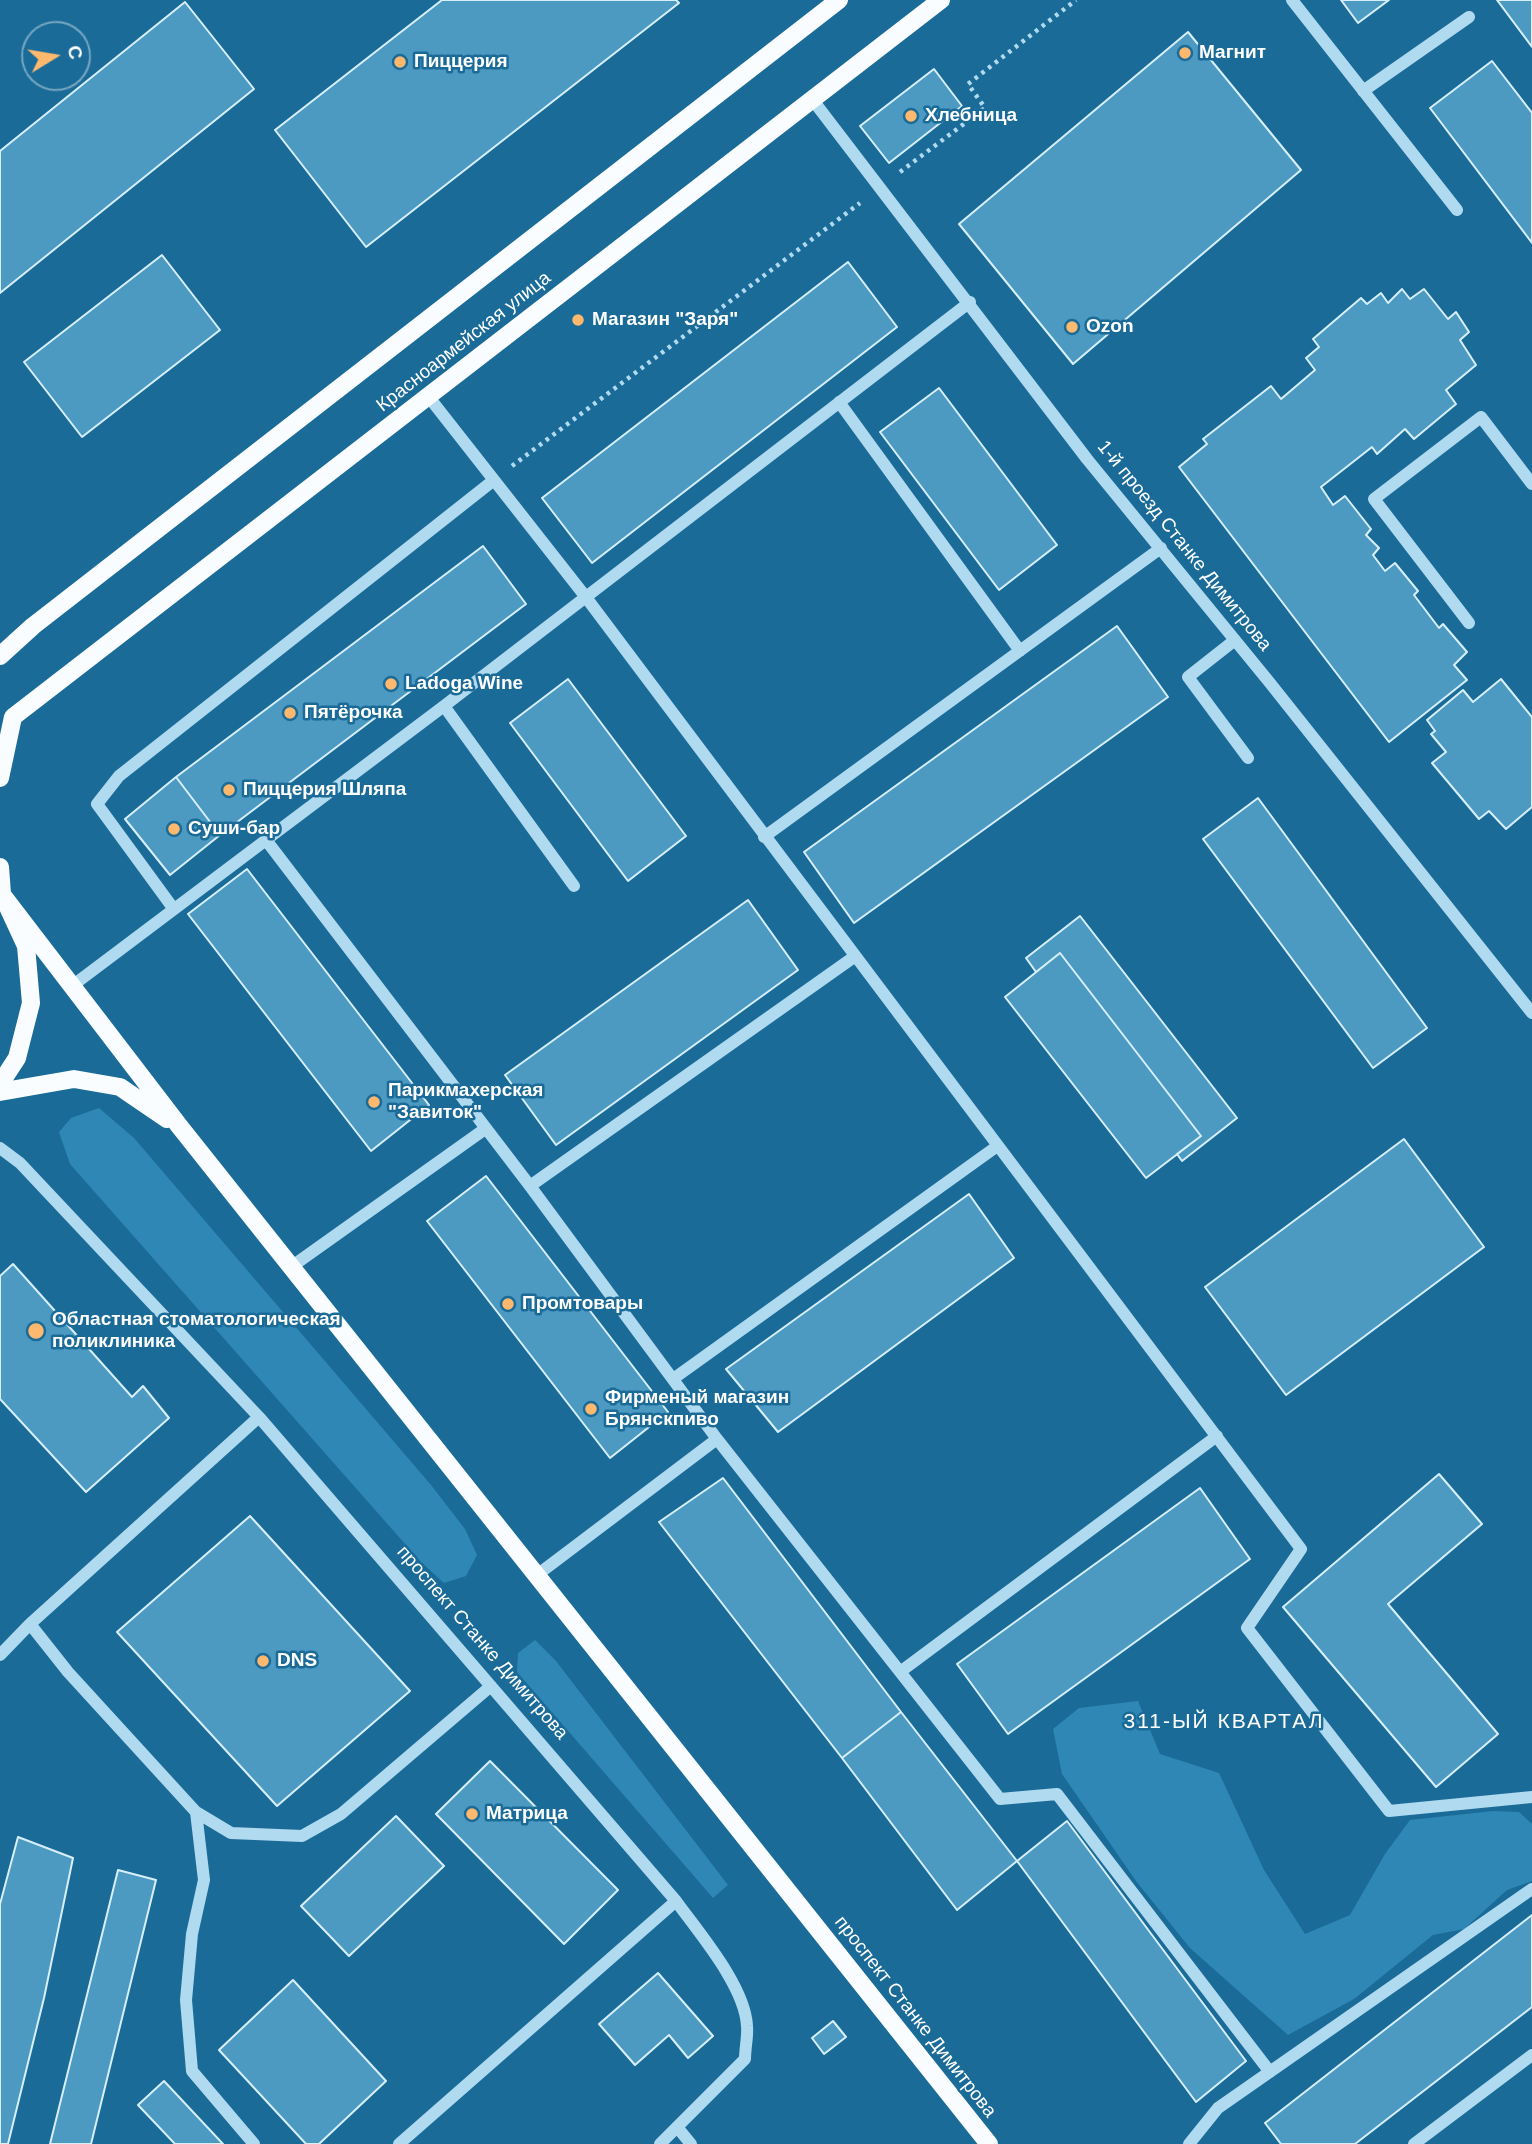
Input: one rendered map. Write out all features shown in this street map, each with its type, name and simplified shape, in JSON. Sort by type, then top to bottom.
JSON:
[{"type":"main road","name":"Красноармейская улица","points":[[0,656],[44,618],[839,0]]},
{"type":"main road","name":"Красноармейская улица","points":[[0,778],[13,717],[941,0]]},
{"type":"main road","points":[[0,867],[1,893],[26,946],[31,1003],[17,1058],[0,1084]]},
{"type":"main road","name":"проспект Станке Димитрова","points":[[1,893],[180,1127],[989,2144]]},
{"type":"main road","points":[[0,1092],[74,1079],[120,1087],[180,1127]]},
{"type":"street","points":[[1292,0],[1457,210]]},
{"type":"street","points":[[1363,90],[1469,17]]},
{"type":"street","name":"1-й проезд Станке Димитрова","points":[[812,99],[970,302],[1087,459],[1236,640],[1532,1013]]},
{"type":"street","points":[[72,986],[444,706],[970,302]]},
{"type":"street","points":[[428,396],[585,596],[996,1147],[1301,1549],[1247,1628],[1388,1811],[1532,1797]]},
{"type":"street","points":[[839,402],[1020,651]]},
{"type":"street","points":[[1469,623],[1374,499],[1481,417],[1532,484]]},
{"type":"street","points":[[173,908],[97,804],[120,776],[494,480]]},
{"type":"street","points":[[764,837],[1161,548]]},
{"type":"street","points":[[1236,640],[1188,677],[1248,758]]},
{"type":"street","points":[[444,706],[574,886]]},
{"type":"street","points":[[266,840],[530,1186],[717,1438],[1000,1799],[1057,1794],[1270,2072]]},
{"type":"street","points":[[530,1186],[854,957]]},
{"type":"street","points":[[291,1266],[485,1129]]},
{"type":"street","points":[[673,1379],[996,1147]]},
{"type":"street","name":"проспект Станке Димитрова","points":[[0,1148],[20,1163],[259,1417],[676,1901],[734,1986],[747,2023],[745,2059],[660,2144]]},
{"type":"street","points":[[0,1654],[259,1417]]},
{"type":"street","points":[[900,1672],[1217,1436]]},
{"type":"street","points":[[537,1575],[717,1438]]},
{"type":"street","points":[[30,1624],[68,1672],[196,1812],[232,1833],[302,1836],[341,1814],[491,1686]]},
{"type":"street","points":[[196,1812],[204,1880],[192,1934],[186,2000],[192,2071],[254,2144]]},
{"type":"street","points":[[1189,2144],[1218,2108],[1532,1889]]},
{"type":"street","points":[[399,2144],[676,1901]]},
{"type":"street","points":[[1414,2144],[1532,2055]]},
{"type":"street","points":[[677,2127],[691,2144]]},
{"type":"path","points":[[494,480],[985,108],[968,84],[1076,0]]},
{"type":"shaded area","points":[[99,1108],[134,1138],[431,1485],[465,1529],[477,1555],[466,1576],[444,1583],[421,1562],[70,1164],[59,1132],[71,1118]]},
{"type":"shaded area","points":[[535,1640],[556,1661],[728,1885],[713,1898],[517,1672],[518,1653]]},
{"type":"shaded area","points":[[1138,1701],[1160,1754],[1219,1773],[1264,1870],[1305,1934],[1350,1915],[1385,1854],[1410,1820],[1493,1811],[1519,1812],[1532,1824],[1532,1881],[1507,1890],[1464,1929],[1433,1935],[1354,1999],[1288,2035],[1190,1948],[1136,1881],[1062,1774],[1053,1729],[1079,1708]]},
{"type":"building","points":[[442,0],[676,0],[679,3],[366,247],[275,130]]},
{"type":"building","points":[[1341,0],[1389,0],[1358,23]]},
{"type":"building","points":[[1497,0],[1532,0],[1532,47]]},
{"type":"building","points":[[185,2],[254,89],[0,293],[0,151],[74,91],[91,91],[91,78]]},
{"type":"building","points":[[1188,32],[1301,170],[1073,364],[959,224]]},
{"type":"building","points":[[1492,61],[1532,113],[1532,243],[1430,108]]},
{"type":"building","name":"Хлебница","points":[[934,69],[962,106],[889,163],[860,126]]},
{"type":"building","points":[[162,255],[220,330],[82,437],[24,362]]},
{"type":"building","points":[[848,262],[897,327],[592,563],[542,498]]},
{"type":"building","points":[[1402,289],[1410,299],[1424,289],[1448,319],[1456,312],[1469,332],[1460,340],[1476,365],[1446,390],[1456,404],[1414,439],[1405,429],[1377,454],[1372,447],[1321,487],[1333,505],[1345,496],[1371,529],[1366,535],[1379,548],[1373,555],[1385,571],[1395,563],[1418,591],[1414,595],[1439,628],[1443,624],[1467,652],[1454,665],[1467,680],[1389,742],[1179,467],[1207,444],[1203,439],[1271,386],[1281,399],[1315,370],[1306,358],[1319,347],[1313,339],[1361,298],[1367,304],[1381,293],[1388,303]]},
{"type":"building","points":[[939,388],[1057,545],[999,590],[880,432]]},
{"type":"building","points":[[483,546],[526,604],[220,835],[176,777]]},
{"type":"building","points":[[1117,626],[1168,697],[854,923],[804,852]]},
{"type":"building","points":[[568,679],[686,836],[628,881],[510,723]]},
{"type":"building","points":[[1501,679],[1532,717],[1532,807],[1506,829],[1489,811],[1479,819],[1432,763],[1446,752],[1431,734],[1435,731],[1427,720],[1463,690],[1473,702]]},
{"type":"building","points":[[176,777],[220,835],[170,875],[125,819]]},
{"type":"building","points":[[1258,798],[1427,1028],[1373,1068],[1203,839]]},
{"type":"building","points":[[247,869],[429,1105],[371,1151],[188,914]]},
{"type":"building","points":[[748,900],[798,970],[556,1145],[505,1075]]},
{"type":"building","points":[[1080,916],[1237,1118],[1182,1161],[1177,1154],[1201,1136],[1060,953],[1036,972],[1026,958]]},
{"type":"building","points":[[1060,953],[1201,1136],[1146,1178],[1005,997]]},
{"type":"building","points":[[1404,1139],[1484,1247],[1286,1395],[1205,1287]]},
{"type":"building","points":[[486,1176],[668,1412],[610,1458],[427,1221]]},
{"type":"building","points":[[969,1194],[1014,1258],[778,1432],[726,1369]]},
{"type":"building","name":"Областная стоматологическая поликлиника","points":[[13,1264],[132,1397],[143,1386],[169,1418],[86,1492],[0,1399],[0,1276]]},
{"type":"building","points":[[1439,1474],[1482,1524],[1388,1604],[1498,1734],[1436,1787],[1283,1607]]},
{"type":"building","points":[[723,1478],[901,1712],[842,1758],[659,1522]]},
{"type":"building","points":[[1200,1488],[1250,1559],[1008,1734],[957,1664]]},
{"type":"building","name":"DNS","points":[[250,1516],[410,1691],[277,1806],[117,1632]]},
{"type":"building","points":[[901,1712],[1017,1861],[957,1910],[842,1758]]},
{"type":"building","points":[[490,1761],[618,1890],[564,1944],[436,1814]]},
{"type":"building","points":[[396,1816],[444,1866],[349,1956],[301,1906]]},
{"type":"building","points":[[1067,1821],[1246,2061],[1196,2102],[1017,1861]]},
{"type":"building","points":[[18,1837],[73,1858],[44,1998],[8,2144],[0,2144],[0,1904]]},
{"type":"building","points":[[118,1870],[156,1880],[91,2144],[50,2144]]},
{"type":"building","points":[[1532,1915],[1532,2007],[1355,2144],[1281,2144],[1265,2123]]},
{"type":"building","points":[[658,1973],[713,2036],[688,2058],[669,2035],[635,2065],[599,2024]]},
{"type":"building","points":[[293,1980],[386,2081],[319,2144],[306,2144],[219,2050]]},
{"type":"building","points":[[833,2021],[846,2037],[824,2054],[812,2038]]},
{"type":"building","points":[[164,2081],[223,2144],[175,2144],[138,2105]]},
{"type":"place","name":"Магнит","points":[[1185,53]]},
{"type":"place","name":"Пиццерия","points":[[400,62]]},
{"type":"place","name":"Хлебница","points":[[911,116]]},
{"type":"place","name":"Магазин \"Заря\"","points":[[578,320]]},
{"type":"place","name":"Ozon","points":[[1072,327]]},
{"type":"place","name":"Ladoga Wine","points":[[391,684]]},
{"type":"place","name":"Пятёрочка","points":[[290,713]]},
{"type":"place","name":"Пиццерия Шляпа","points":[[229,790]]},
{"type":"place","name":"Суши-бар","points":[[174,829]]},
{"type":"place","name":"Парикмахерская \"Завиток\"","points":[[374,1102]]},
{"type":"place","name":"Промтовары","points":[[508,1304]]},
{"type":"place","name":"Областная стоматологическая поликлиника","points":[[36,1331]]},
{"type":"place","name":"Фирменый магазин Брянскпиво","points":[[591,1409]]},
{"type":"place","name":"DNS","points":[[263,1661]]},
{"type":"place","name":"Матрица","points":[[472,1814]]},
{"type":"district","name":"311-ЫЙ КВАРТАЛ","points":[[1224,1722]]}]
